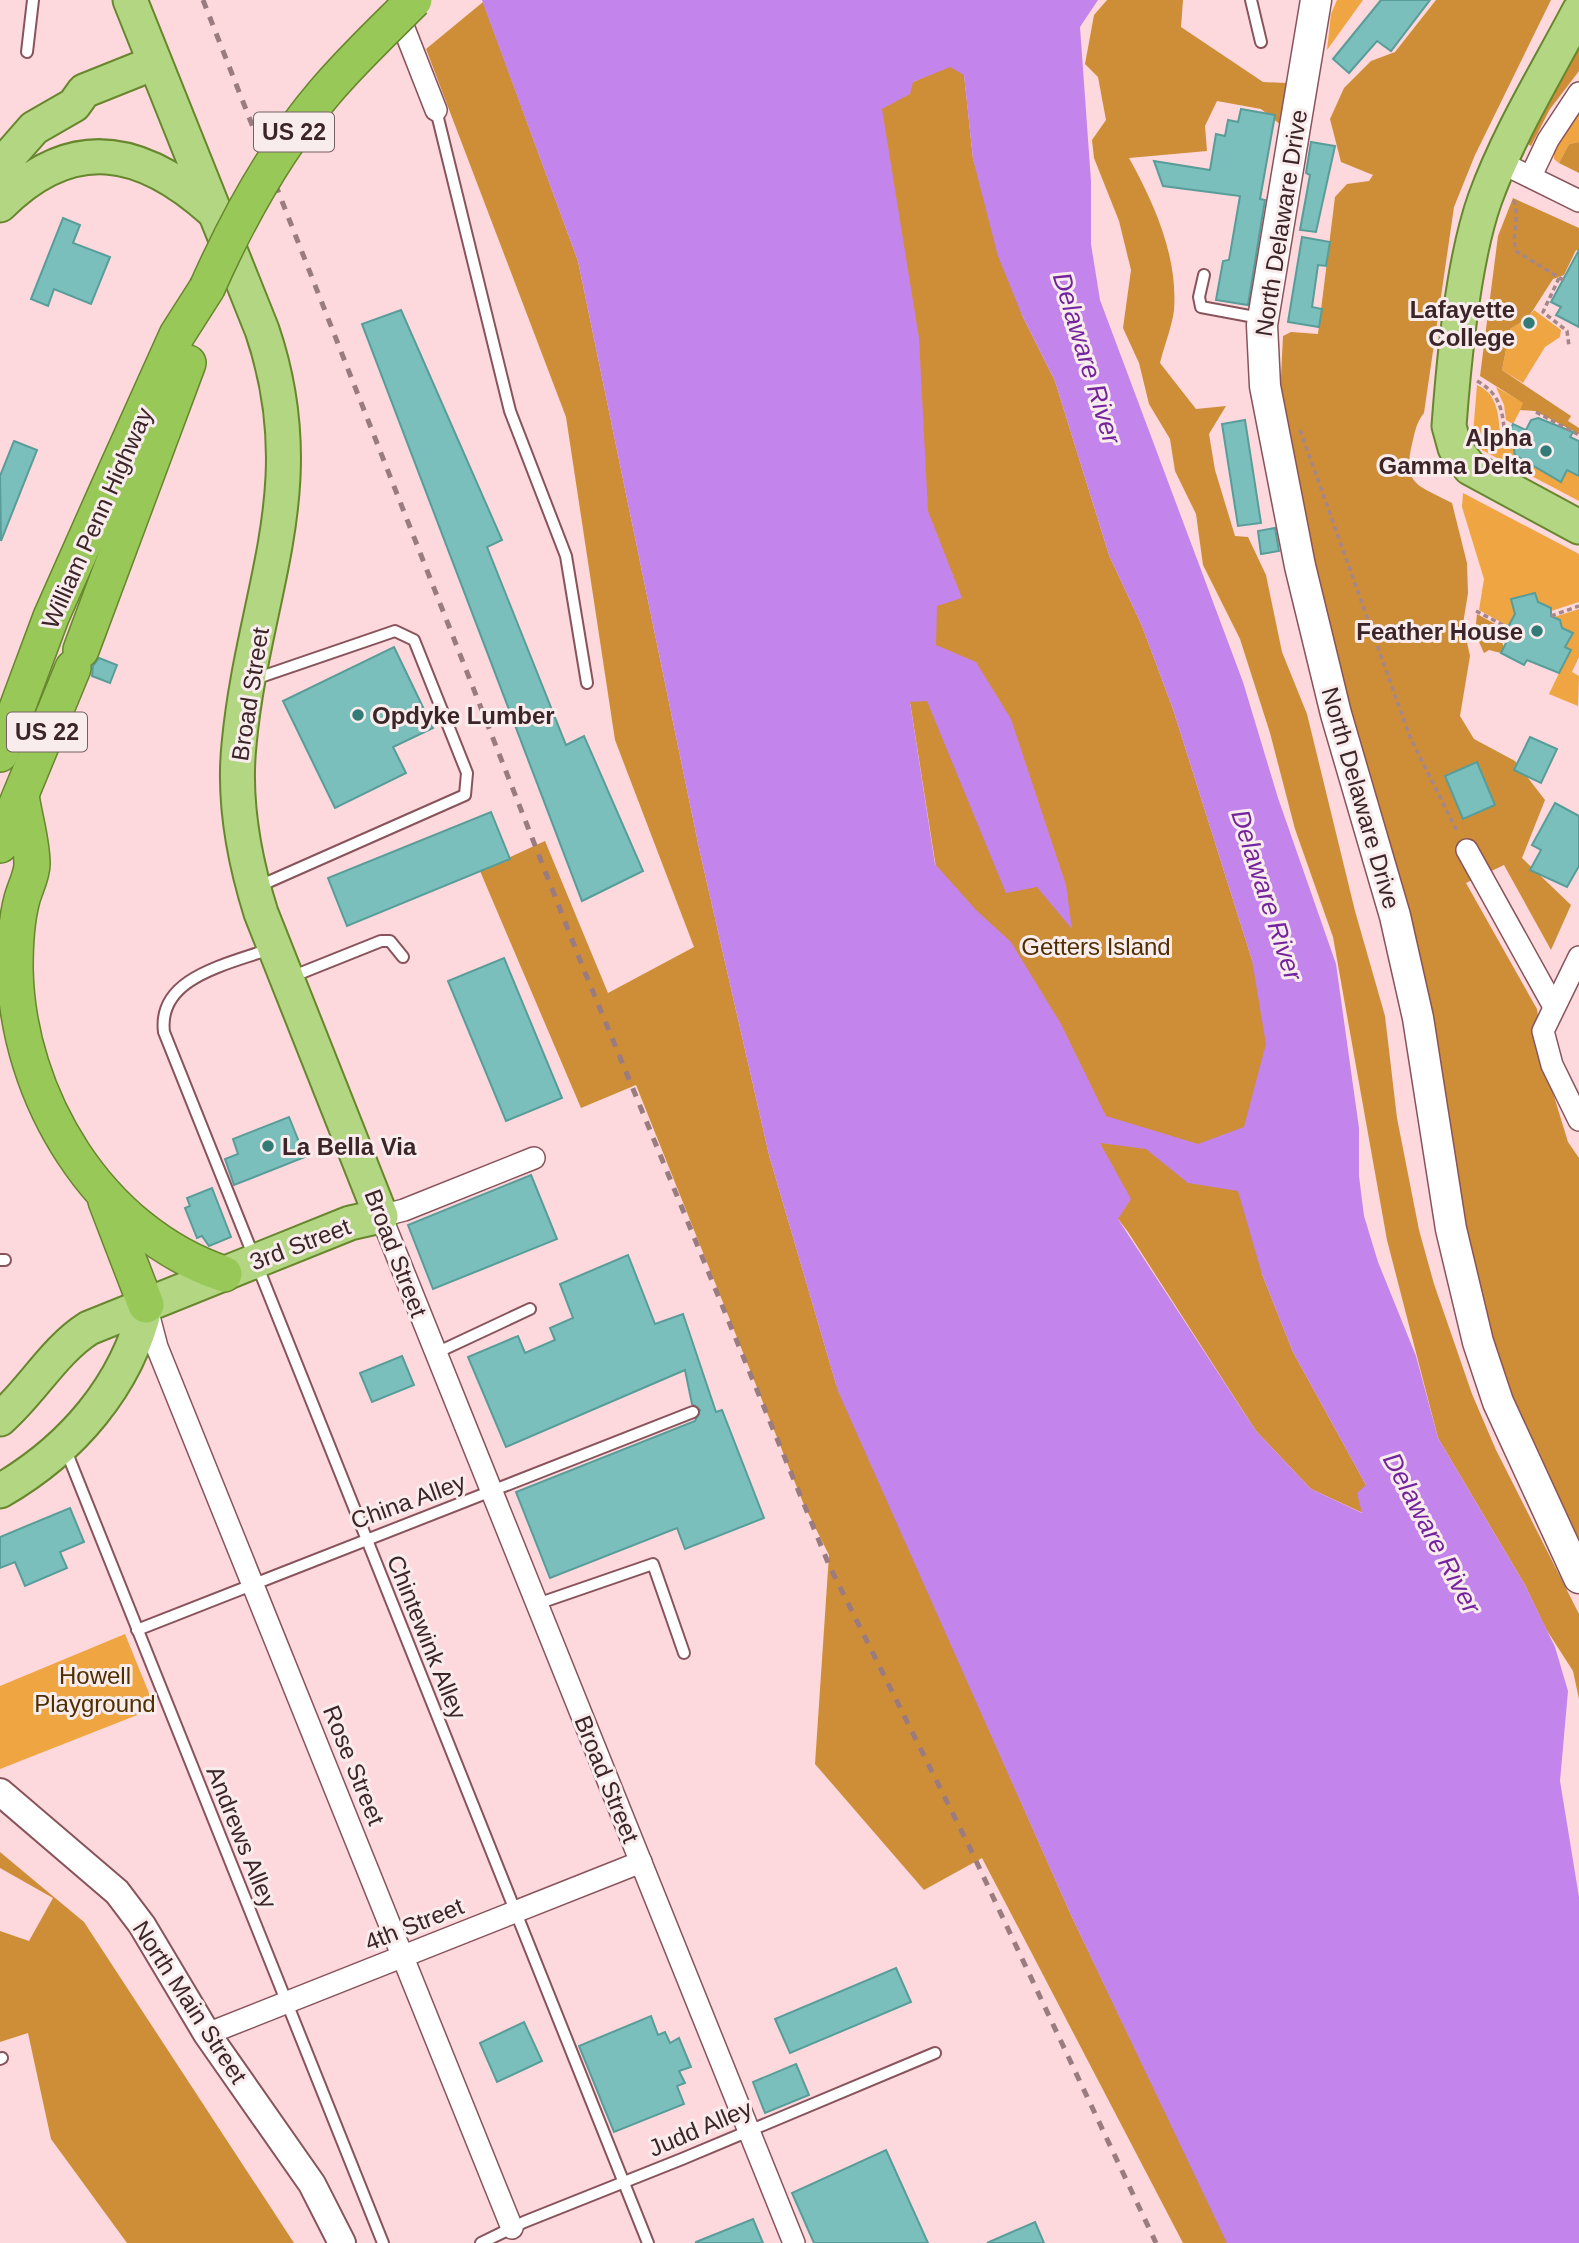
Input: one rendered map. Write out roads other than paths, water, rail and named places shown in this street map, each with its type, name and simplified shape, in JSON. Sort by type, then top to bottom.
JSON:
[{"type":"highway","name":"William Penn Highway","points":[[0,754],[51,617],[106,493],[177,335],[207,288],[244,211],[282,148],[324,93],[414,0]]},
{"type":"highway","name":"William Penn Highway","points":[[0,845],[77,659],[196,342],[207,288]]},
{"type":"highway","points":[[21,796],[32,865],[21,903],[15,967],[24,1038],[49,1112],[76,1157],[101,1190],[161,1243],[183,1258],[240,1268]]},
{"type":"highway","points":[[101,1190],[146,1305]]},
{"type":"main road","points":[[0,178],[12,153],[26,135],[74,104],[84,91],[158,72],[130,0]]},
{"type":"main road","name":"North Delaware Drive","points":[[1316,0],[1262,319],[1261,345],[1265,386],[1300,566],[1336,714],[1395,916],[1418,1018],[1451,1229],[1478,1342],[1498,1402],[1579,1578]]},
{"type":"main road","points":[[1579,11],[1506,177],[1477,225],[1465,290],[1449,426],[1458,455],[1470,468],[1579,527]]},
{"type":"main road","name":"Broad Street","points":[[158,72],[268,348],[284,424],[285,470],[281,514],[238,747],[238,796],[243,842],[253,889],[381,1216]]},
{"type":"main road","points":[[0,205],[33,177],[53,166],[75,158],[105,156],[134,160],[160,171],[215,212]]},
{"type":"main road","name":"3rd Street","points":[[0,1419],[81,1333],[350,1223],[381,1216]]},
{"type":"main road","points":[[0,1491],[37,1468],[65,1445],[89,1419],[113,1384],[135,1342],[146,1305]]},
{"type":"street","points":[[393,0],[436,110]]},
{"type":"street","points":[[1531,176],[1548,140],[1579,93]]},
{"type":"street","points":[[1506,177],[1531,176],[1579,201]]},
{"type":"street","points":[[1466,850],[1553,1005]]},
{"type":"street","points":[[1579,957],[1553,1005],[1543,1031],[1552,1065],[1579,1121]]},
{"type":"street","name":"3rd Street","points":[[381,1216],[404,1210],[534,1158]]},
{"type":"street","name":"Broad Street","points":[[381,1216],[794,2243]]},
{"type":"street","name":"Rose Street","points":[[146,1305],[157,1346],[515,2235]]},
{"type":"street","name":"North Main Street","points":[[0,1792],[117,1892],[142,1925],[207,2034],[312,2183],[342,2243]]},
{"type":"street","name":"4th Street","points":[[207,2034],[641,1862]]},
{"type":"lane","points":[[27,52],[33,0]]},
{"type":"lane","points":[[1251,0],[1261,42]]},
{"type":"lane","points":[[436,110],[510,411],[566,556],[587,683]]},
{"type":"lane","points":[[1204,275],[1199,297],[1201,307],[1262,319]]},
{"type":"lane","points":[[250,681],[395,631],[414,640],[467,773],[465,795],[253,889]]},
{"type":"lane","points":[[288,978],[381,941],[390,941],[403,957]]},
{"type":"lane","name":"Chintewink Alley","points":[[275,947],[189,981],[174,992],[162,1020],[169,1046],[240,1268],[364,1539],[449,1744],[648,2243]]},
{"type":"lane","points":[[436,1353],[530,1310]]},
{"type":"lane","name":"China Alley","points":[[137,1630],[693,1412]]},
{"type":"lane","name":"Andrews Alley","points":[[65,1445],[383,2243]]},
{"type":"lane","points":[[537,1604],[653,1564],[684,1653]]},
{"type":"lane","name":"Judd Alley","points":[[481,2243],[515,2235],[624,2182],[935,2053]]},
{"type":"water","name":"Delaware River","points":[[482,0],[1098,0],[1080,27],[1091,181],[1091,244],[1100,300],[1243,682],[1278,798],[1336,964],[1359,1128],[1359,1176],[1364,1216],[1378,1262],[1416,1356],[1438,1438],[1525,1585],[1555,1647],[1568,1691],[1560,1781],[1579,1897],[1579,2243],[1227,2243],[1071,1915],[838,1391],[769,1155],[699,848],[578,261]],"holes":[[[950,67],[964,75],[973,159],[998,256],[1022,315],[1055,381],[1109,555],[1142,626],[1173,709],[1252,960],[1266,1044],[1244,1127],[1198,1144],[1106,1116],[1061,1024],[1011,942],[976,910],[935,864],[910,702],[927,701],[1006,893],[1037,887],[1072,929],[1066,885],[1011,719],[976,662],[936,645],[937,606],[962,598],[928,511],[919,338],[882,109],[910,94],[913,82]],[[1100,1143],[1146,1149],[1188,1183],[1238,1191],[1262,1274],[1293,1352],[1366,1485],[1357,1493],[1362,1513],[1311,1489],[1256,1431],[1118,1219],[1131,1199]]]},
{"type":"railway","points":[[203,0],[582,965],[829,1565],[969,1846],[1156,2243]]},
{"type":"place","name":"Lafayette College","points":[[1529,323]]},
{"type":"place","name":"Alpha Gamma Delta","points":[[1546,451]]},
{"type":"place","name":"Feather House","points":[[1537,631]]},
{"type":"place","name":"Opdyke Lumber","points":[[358,715]]},
{"type":"place","name":"La Bella Via","points":[[268,1146]]},
{"type":"park label","name":"Getters Island","points":[[1096,946]]},
{"type":"park label","name":"Howell Playground","points":[[95,1689]]}]
